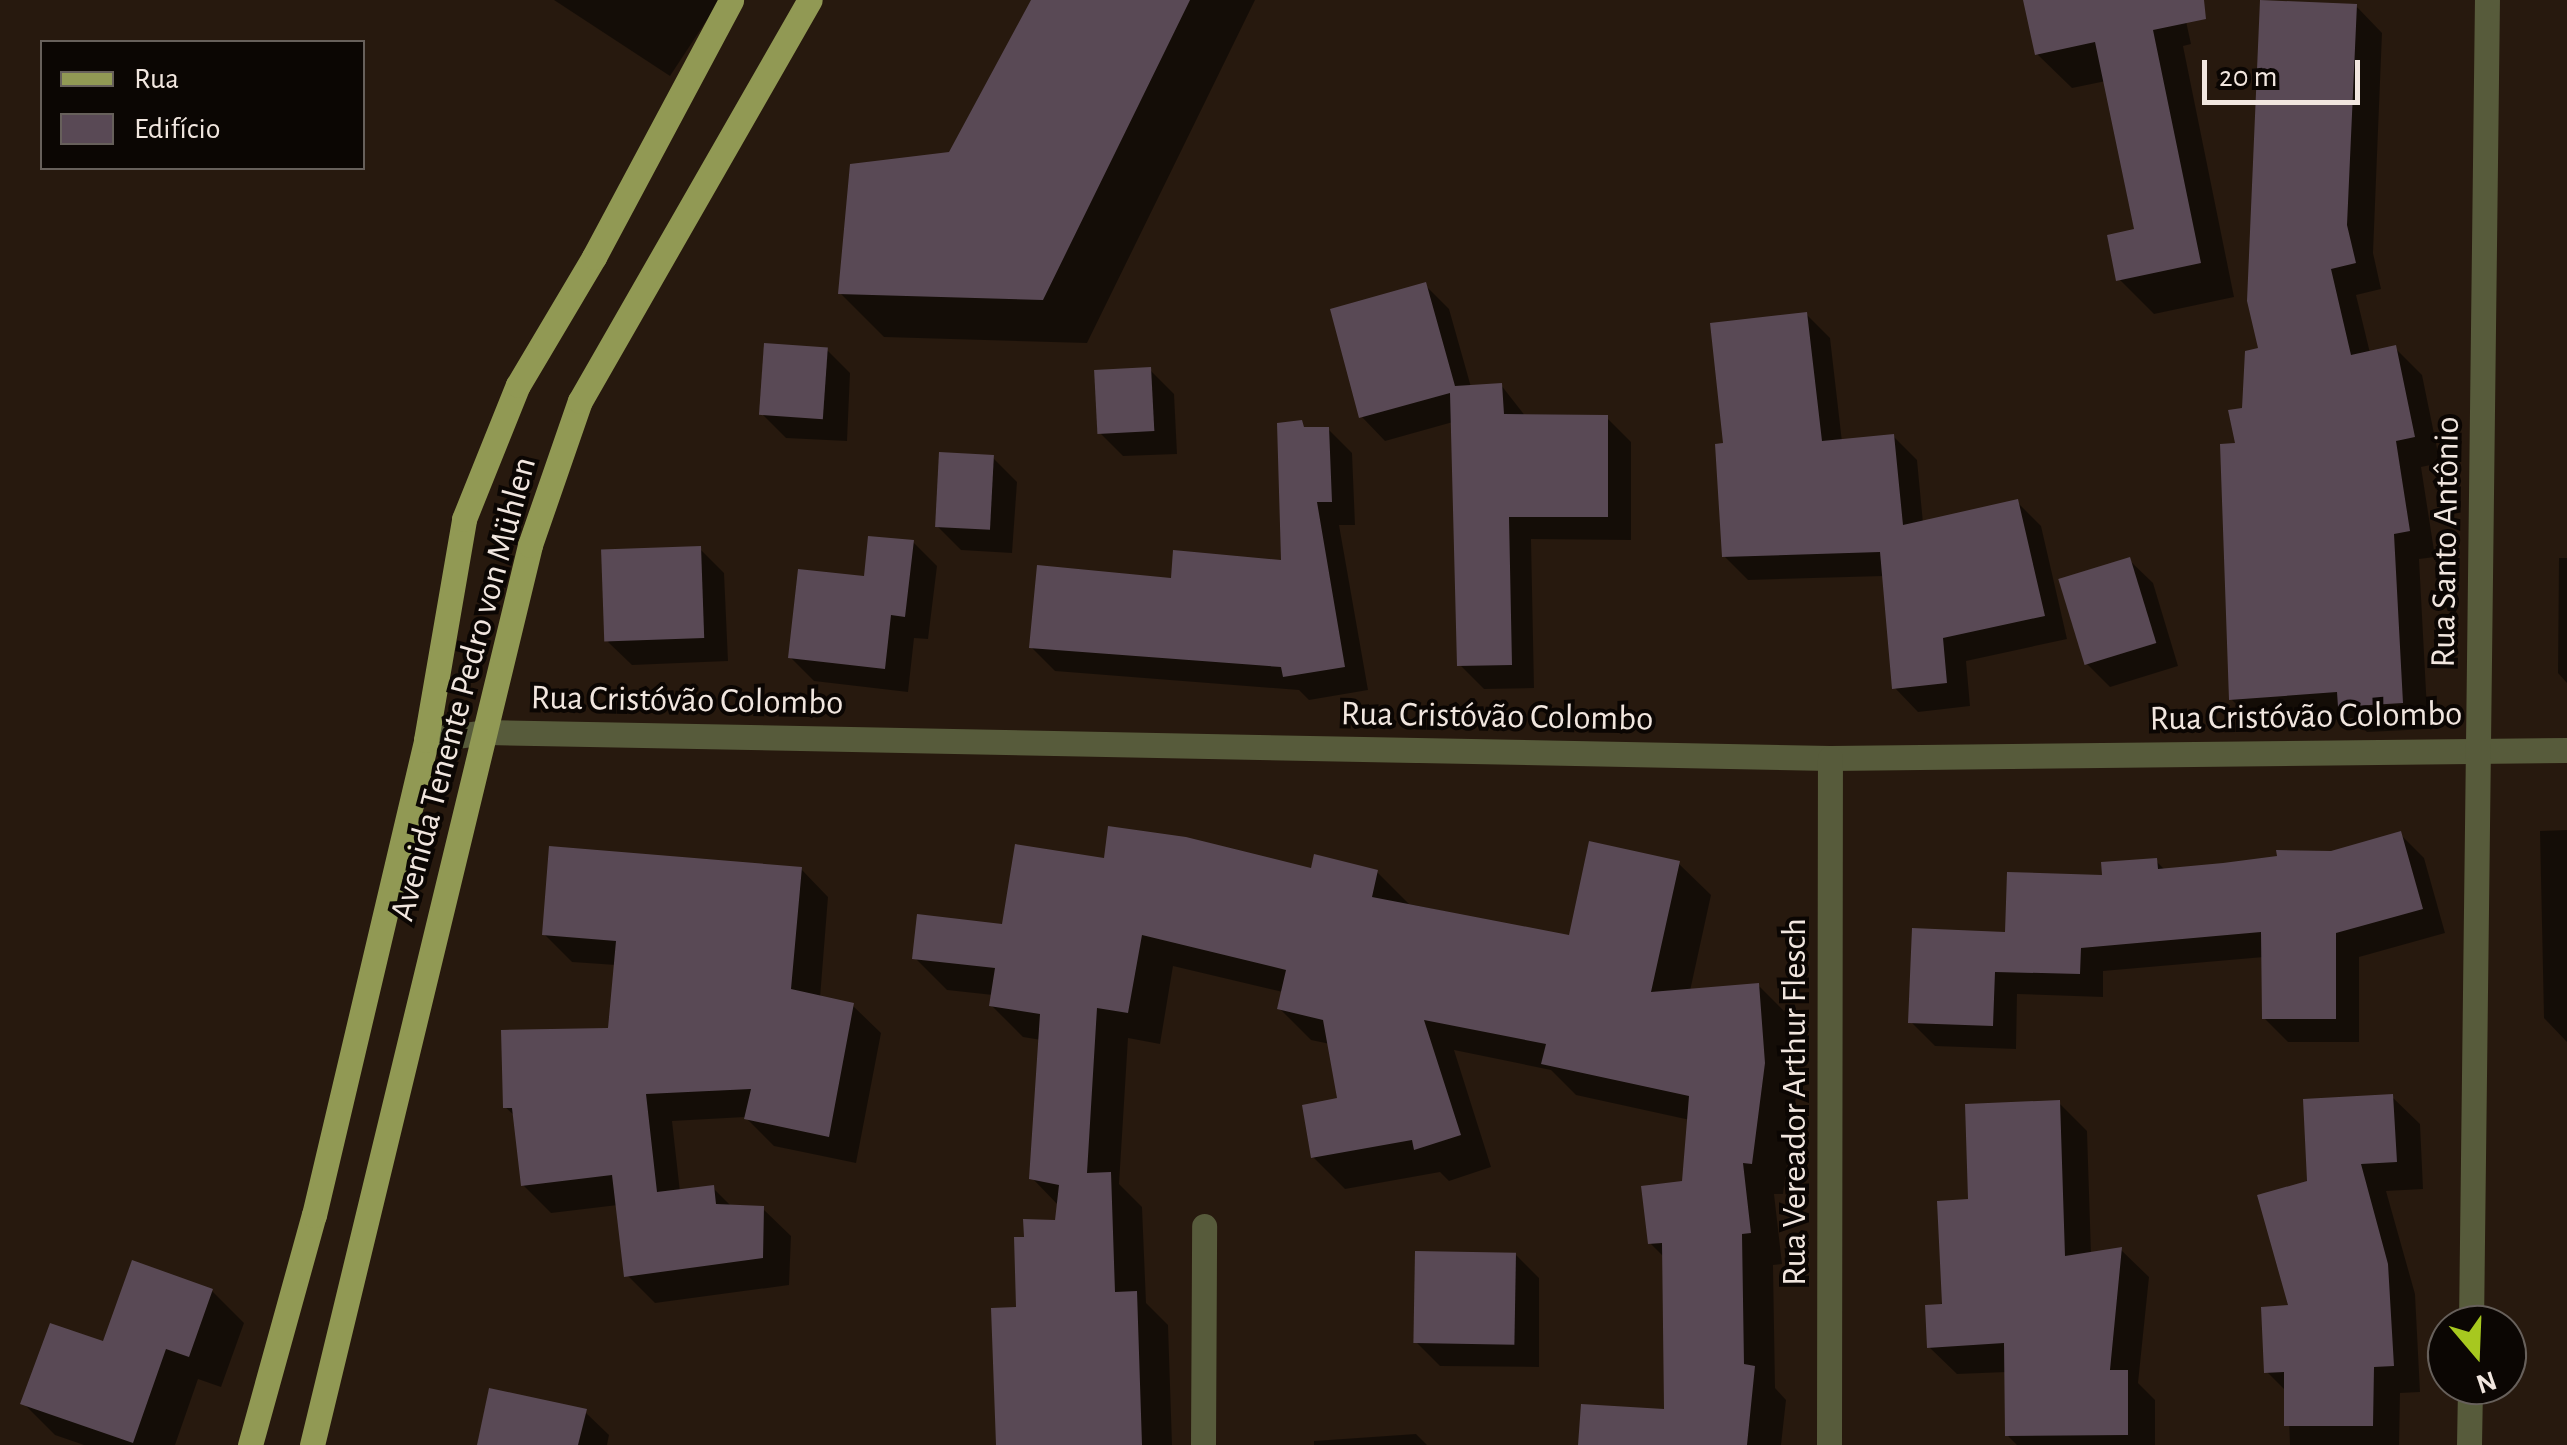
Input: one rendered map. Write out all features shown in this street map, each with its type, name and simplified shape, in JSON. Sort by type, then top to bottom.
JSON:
[{"type":"main road","name":"Avenida Tenente Pedro von Mühlen","points":[[250,1445],[314,1215],[426,740],[464,519],[518,385],[594,257],[731,0]]},
{"type":"main road","name":"Avenida Tenente Pedro von Mühlen","points":[[312,1445],[530,545],[580,401],[810,0]]},
{"type":"street","name":"Rua Santo Antônio","points":[[2471,1305],[2487,0]]},
{"type":"street","name":"Rua Cristóvão Colombo","points":[[426,740],[487,732],[1830,758],[2567,750]]},
{"type":"street","name":"Rua Vereador Arthur Flesch","points":[[1829,1445],[1830,758]]},
{"type":"street","points":[[1203,1445],[1204,1226]]},
{"type":"street","points":[[2469,1445],[2470,1405]]},
{"type":"building","points":[[1031,0],[1190,0],[1043,300],[838,294],[850,164],[949,152]]},
{"type":"building","points":[[2023,0],[2204,0],[2206,19],[2153,30],[2201,263],[2116,281],[2107,235],[2134,229],[2095,42],[2035,55]]},
{"type":"building","points":[[2260,0],[2357,4],[2347,225],[2356,263],[2331,269],[2351,355],[2396,345],[2415,437],[2396,441],[2410,531],[2394,534],[2403,703],[2338,707],[2337,692],[2229,700],[2220,444],[2235,443],[2228,410],[2242,408],[2245,351],[2258,348],[2247,301]]},
{"type":"building","points":[[1426,282],[1455,386],[1502,383],[1504,414],[1608,415],[1608,517],[1509,517],[1512,665],[1457,666],[1450,393],[1359,418],[1330,309]]},
{"type":"building","points":[[1807,312],[1822,441],[1894,434],[1903,525],[2018,499],[2045,616],[1943,638],[1947,683],[1892,689],[1880,552],[1722,557],[1715,444],[1723,443],[1710,323]]},
{"type":"building","points":[[764,343],[828,347],[823,419],[759,415]]},
{"type":"building","points":[[1151,367],[1154,431],[1097,434],[1094,370]]},
{"type":"building","points":[[1302,420],[1304,427],[1329,427],[1332,502],[1317,502],[1345,667],[1283,677],[1281,667],[1029,648],[1037,565],[1171,578],[1173,550],[1281,560],[1277,423]]},
{"type":"building","points":[[939,452],[994,455],[990,530],[935,527]]},
{"type":"building","points":[[868,536],[914,540],[905,617],[891,615],[885,669],[788,658],[798,569],[864,576]]},
{"type":"building","points":[[701,546],[704,638],[604,641],[601,549]]},
{"type":"building","points":[[2130,557],[2156,643],[2085,665],[2058,579]]},
{"type":"building","points":[[1108,826],[1186,837],[1311,868],[1314,854],[1378,870],[1372,897],[1569,935],[1589,841],[1680,861],[1651,992],[1759,983],[1765,1063],[1752,1164],[1743,1163],[1751,1233],[1742,1234],[1744,1364],[1755,1366],[1747,1445],[1578,1445],[1581,1404],[1664,1409],[1662,1243],[1648,1244],[1641,1186],[1682,1181],[1689,1096],[1541,1064],[1546,1044],[1424,1020],[1461,1135],[1414,1150],[1412,1140],[1311,1158],[1302,1105],[1337,1098],[1323,1020],[1277,1009],[1286,970],[1142,935],[1128,1013],[1097,1008],[1087,1173],[1111,1172],[1115,1292],[1137,1291],[1142,1445],[996,1445],[991,1308],[1016,1307],[1014,1237],[1024,1237],[1023,1219],[1055,1220],[1059,1185],[1029,1179],[1040,1014],[989,1006],[995,968],[912,959],[917,914],[1002,924],[1015,844],[1104,858]]},
{"type":"building","points":[[2401,831],[2423,909],[2336,933],[2336,1019],[2262,1019],[2261,932],[2081,948],[2080,974],[1995,972],[1993,1026],[1908,1023],[1912,928],[2005,932],[2007,872],[2102,875],[2101,862],[2157,858],[2158,869],[2223,863],[2277,856],[2276,850],[2331,851]]},
{"type":"building","points":[[549,846],[802,867],[791,989],[854,1003],[829,1137],[744,1119],[751,1089],[646,1094],[657,1192],[714,1185],[716,1204],[764,1206],[763,1258],[624,1277],[612,1175],[521,1186],[512,1108],[503,1108],[501,1030],[608,1028],[616,941],[542,935]]},
{"type":"building","points":[[2393,1094],[2397,1162],[2361,1164],[2388,1264],[2394,1366],[2374,1367],[2373,1426],[2284,1426],[2284,1372],[2264,1373],[2261,1307],[2288,1305],[2257,1195],[2307,1181],[2303,1099]]},
{"type":"building","points":[[2060,1100],[2065,1256],[2122,1247],[2110,1370],[2128,1370],[2128,1435],[2005,1436],[2004,1343],[1927,1348],[1925,1305],[1942,1304],[1937,1201],[1968,1199],[1965,1104]]},
{"type":"building","points":[[1415,1251],[1516,1253],[1514,1345],[1413,1343]]},
{"type":"building","points":[[132,1260],[213,1289],[189,1357],[166,1349],[133,1443],[20,1404],[50,1323],[103,1341]]},
{"type":"building","points":[[489,1388],[587,1409],[578,1445],[477,1445]]}]
